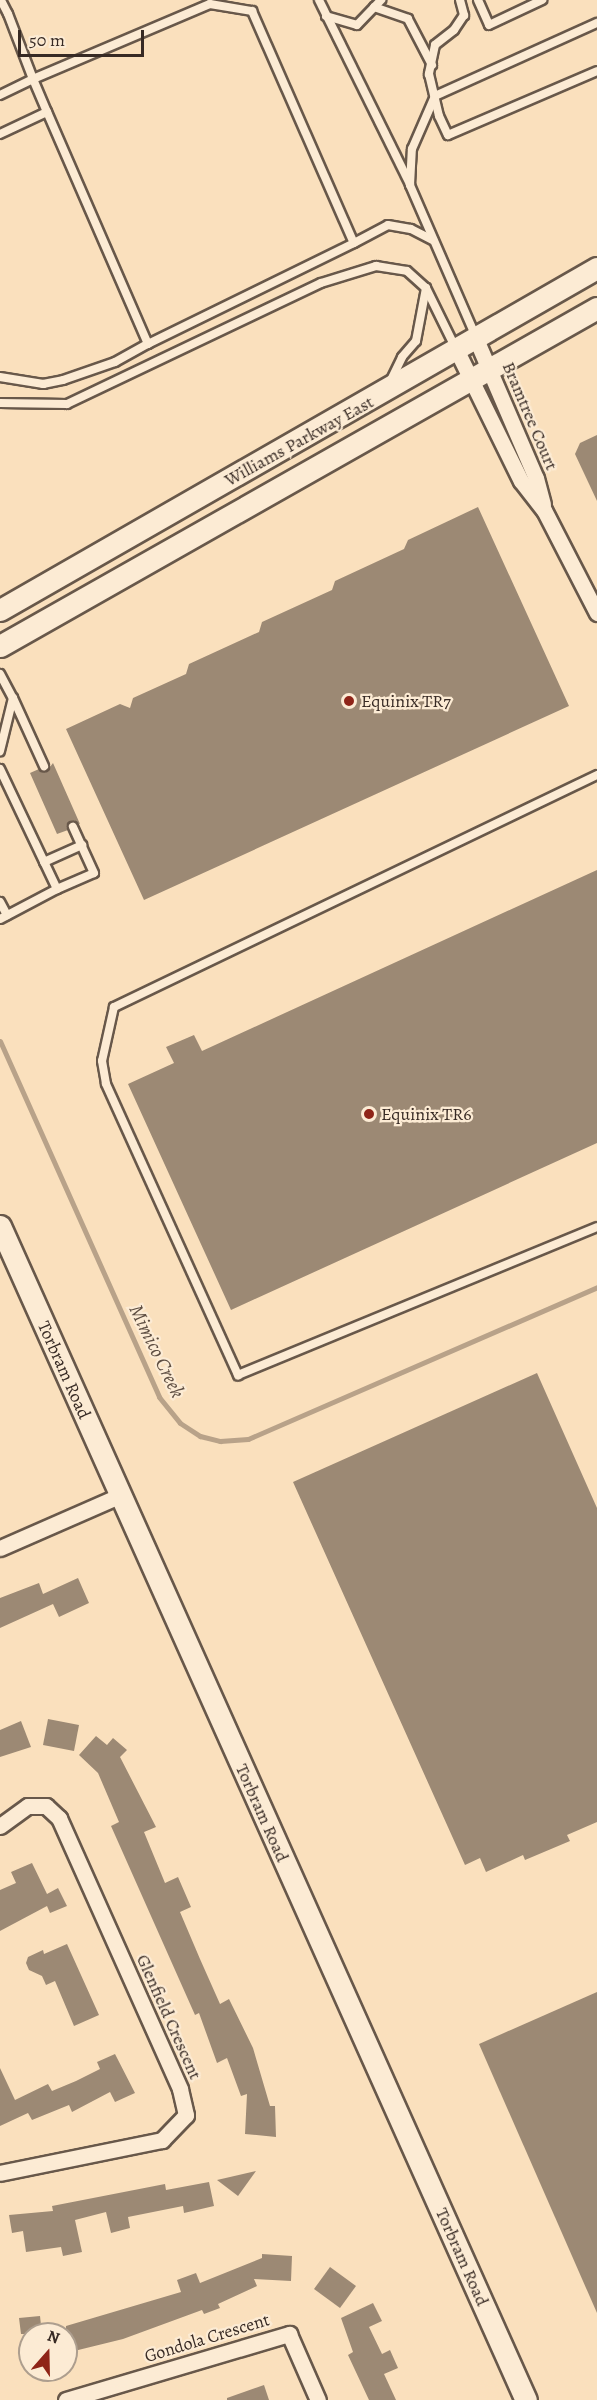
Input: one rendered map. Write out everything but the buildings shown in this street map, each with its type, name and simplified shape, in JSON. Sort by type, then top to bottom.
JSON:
[{"type":"main road","name":"Williams Parkway East","points":[[0,610],[386,392],[597,268]]},
{"type":"main road","name":"Williams Parkway East","points":[[0,646],[597,308]]},
{"type":"main road","name":"Torbram Road","points":[[0,1226],[526,2400]]},
{"type":"street","name":"Bramtree Court","points":[[476,339],[536,478],[544,510]]},
{"type":"street","name":"Bramtree Court","points":[[457,351],[521,481],[544,510],[597,613]]},
{"type":"street","points":[[0,1548],[119,1496]]},
{"type":"street","name":"Glenfield Crescent","points":[[0,1826],[28,1806],[46,1806],[59,1818],[180,2089],[186,2115],[162,2140],[0,2173]]},
{"type":"street","name":"Gondola Crescent","points":[[66,2400],[289,2334],[318,2400]]},
{"type":"lane","points":[[1,0],[148,344]]},
{"type":"lane","points":[[319,0],[410,185],[476,339]]},
{"type":"lane","points":[[326,16],[357,25],[381,0]]},
{"type":"lane","points":[[460,0],[464,15],[454,30],[435,45],[429,74],[448,135],[597,71]]},
{"type":"lane","points":[[478,0],[489,25],[542,0]]},
{"type":"lane","points":[[0,95],[210,4],[252,11],[354,243]]},
{"type":"lane","points":[[374,7],[408,19],[432,65]]},
{"type":"lane","points":[[410,185],[412,149],[435,96],[597,23]]},
{"type":"lane","points":[[0,134],[47,112]]},
{"type":"lane","points":[[0,377],[43,384],[63,380],[115,362],[388,225],[411,229],[433,240]]},
{"type":"lane","points":[[0,403],[67,404],[321,283],[376,266],[407,271],[426,288],[457,351]]},
{"type":"lane","points":[[386,392],[402,357],[416,341],[426,288]]},
{"type":"lane","points":[[0,674],[44,766]]},
{"type":"lane","points":[[0,751],[13,698]]},
{"type":"lane","points":[[0,769],[57,889]]},
{"type":"lane","points":[[597,775],[114,1007],[102,1061],[106,1084],[238,1375],[597,1227]]},
{"type":"lane","points":[[0,902],[3,917],[94,873],[73,827]]},
{"type":"lane","points":[[44,862],[82,845]]},
{"type":"waterway","name":"Mimico Creek","points":[[0,1041],[159,1397],[180,1423],[200,1436],[220,1441],[248,1439],[597,1287]]},
{"type":"place","name":"Equinix TR7","points":[[349,701]]},
{"type":"place","name":"Equinix TR6","points":[[369,1114]]}]
